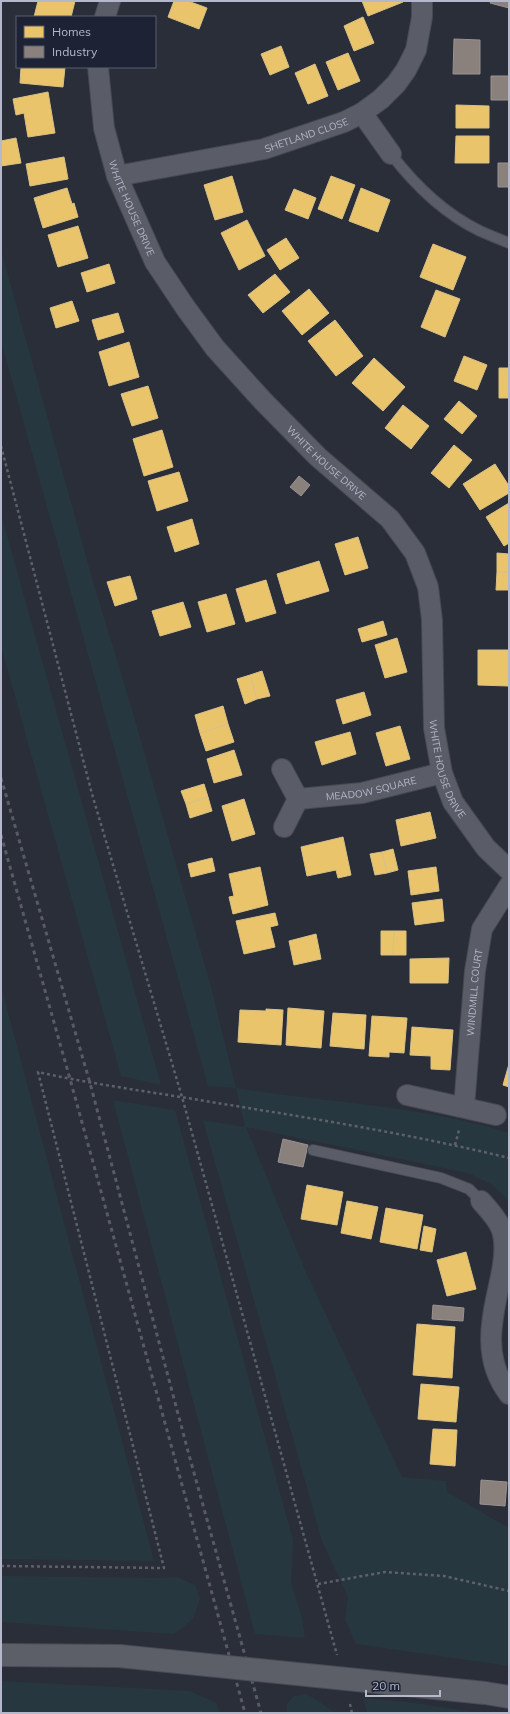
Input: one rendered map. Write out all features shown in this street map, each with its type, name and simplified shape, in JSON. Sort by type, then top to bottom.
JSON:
[{"type":"main road","points":[[1,1655],[119,1656],[485,1693],[509,1697]]},
{"type":"street","points":[[105,16],[110,1]]},
{"type":"street","name":"SHETLAND CLOSE","points":[[117,176],[264,149],[344,122],[362,113],[381,99],[396,84],[406,70],[416,50],[422,16],[422,1]]},
{"type":"street","name":"WHITE HOUSE DRIVE","points":[[98,68],[104,128],[117,176],[155,262],[184,308],[215,348],[318,457],[390,519],[415,554],[428,587],[432,620],[434,728],[442,773],[453,802],[486,848],[509,870]]},
{"type":"street","points":[[362,113],[391,154]]},
{"type":"street","points":[[282,769],[298,799],[284,827]]},
{"type":"street","name":"MEADOW SQUARE","points":[[298,799],[362,793],[442,773]]},
{"type":"street","name":"WINDMILL COURT","points":[[464,1108],[476,971],[482,928],[509,886]]},
{"type":"street","points":[[407,1095],[496,1115]]},
{"type":"street","points":[[481,1201],[505,1226],[504,1261],[490,1330],[493,1362],[502,1385],[509,1394]]},
{"type":"lane","points":[[391,154],[407,174],[445,209],[479,230],[509,243]]},
{"type":"lane","points":[[313,1150],[441,1178],[468,1189],[481,1201]]},
{"type":"path","points":[[1,446],[92,794],[182,1097],[338,1660]]},
{"type":"path","points":[[1,1566],[164,1568],[38,1072],[90,1083],[182,1097],[456,1145],[509,1158]]},
{"type":"path","points":[[318,1584],[385,1572],[444,1576],[509,1591]]},
{"type":"path","points":[[348,1698],[352,1713]]},
{"type":"shaded area","points":[[1,250],[92,578],[133,713],[211,987],[236,1088],[208,1086],[1,341]]},
{"type":"shaded area","points":[[1,514],[161,1085],[121,1076],[1,646]]},
{"type":"shaded area","points":[[1,986],[154,1561],[1,1559]]},
{"type":"shaded area","points":[[236,1088],[408,1110],[442,1116],[509,1133],[509,1201],[491,1184],[468,1173],[246,1127],[305,1270],[402,1477],[446,1481],[447,1492],[509,1528],[509,1666],[356,1644],[345,1620],[348,1597],[322,1541],[203,1120],[245,1127]]},
{"type":"shaded area","points":[[113,1100],[175,1110],[293,1540],[291,1583],[302,1617],[305,1638],[255,1634]]},
{"type":"shaded area","points":[[1,1576],[177,1577],[195,1585],[200,1599],[193,1619],[174,1634],[1,1622]]},
{"type":"shaded area","points":[[1,1681],[190,1691],[216,1703],[220,1713],[1,1713]]},
{"type":"shaded area","points":[[306,1694],[335,1713],[287,1713],[287,1704],[294,1696]]},
{"type":"shaded area","points":[[363,1698],[407,1702],[480,1713],[367,1713]]},
{"type":"building: Homes","points":[[38,1],[75,1],[71,16],[34,16]]},
{"type":"building: Homes","points":[[174,1],[188,1],[207,8],[199,29],[168,17]]},
{"type":"building: Homes","points":[[362,1],[402,1],[403,2],[368,16]]},
{"type":"building: Homes","points":[[363,17],[374,43],[354,51],[344,26]]},
{"type":"building: Homes","points":[[281,46],[289,67],[270,75],[261,54]]},
{"type":"building: Homes","points":[[348,53],[360,81],[338,90],[326,62]]},
{"type":"building: Homes","points":[[315,64],[328,96],[308,104],[295,73]]},
{"type":"building: Homes","points":[[21,68],[65,68],[63,87],[20,83]]},
{"type":"building: Homes","points":[[48,92],[55,133],[28,137],[24,113],[16,115],[13,99]]},
{"type":"building: Homes","points":[[456,105],[489,106],[489,128],[456,128]]},
{"type":"building: Homes","points":[[456,136],[489,136],[489,163],[455,163]]},
{"type":"building: Homes","points":[[16,138],[21,163],[1,166],[1,141]]},
{"type":"building: Homes","points":[[64,157],[68,179],[30,186],[26,164]]},
{"type":"building: Homes","points":[[232,176],[243,212],[215,220],[204,185]]},
{"type":"building: Homes","points":[[331,176],[355,185],[342,219],[318,209]]},
{"type":"building: Homes","points":[[67,188],[72,204],[74,203],[78,217],[43,228],[34,198]]},
{"type":"building: Homes","points":[[361,188],[390,200],[378,232],[349,221]]},
{"type":"building: Homes","points":[[294,189],[316,198],[308,219],[285,210]]},
{"type":"building: Homes","points":[[247,220],[265,256],[239,270],[221,233]]},
{"type":"building: Homes","points":[[78,226],[88,258],[58,267],[48,235]]},
{"type":"building: Homes","points":[[286,238],[299,258],[280,270],[267,250]]},
{"type":"building: Homes","points":[[433,244],[466,257],[453,290],[420,277]]},
{"type":"building: Homes","points":[[109,264],[115,283],[87,292],[81,273]]},
{"type":"building: Homes","points":[[275,274],[290,292],[263,313],[248,295]]},
{"type":"building: Homes","points":[[309,289],[329,313],[302,335],[282,311]]},
{"type":"building: Homes","points":[[436,290],[460,299],[445,337],[421,327]]},
{"type":"building: Homes","points":[[72,301],[79,321],[56,328],[50,308]]},
{"type":"building: Homes","points":[[118,313],[124,332],[98,340],[92,320]]},
{"type":"building: Homes","points":[[335,320],[363,356],[336,376],[308,341]]},
{"type":"building: Homes","points":[[129,342],[139,377],[109,386],[99,352]]},
{"type":"building: Homes","points":[[464,356],[487,365],[477,390],[454,381]]},
{"type":"building: Homes","points":[[374,358],[405,387],[383,411],[352,383]]},
{"type":"building: Homes","points":[[499,368],[509,368],[509,398],[499,398]]},
{"type":"building: Homes","points":[[148,386],[158,418],[132,426],[121,394]]},
{"type":"building: Homes","points":[[459,401],[477,416],[462,434],[444,419]]},
{"type":"building: Homes","points":[[403,405],[429,426],[411,449],[385,428]]},
{"type":"building: Homes","points":[[162,430],[173,467],[144,476],[133,439]]},
{"type":"building: Homes","points":[[454,445],[472,460],[449,488],[431,473]]},
{"type":"building: Homes","points":[[495,464],[509,486],[509,493],[480,510],[463,484]]},
{"type":"building: Homes","points":[[179,472],[188,501],[157,511],[148,481]]},
{"type":"building: Homes","points":[[509,503],[509,543],[504,546],[486,517]]},
{"type":"building: Homes","points":[[192,519],[199,544],[175,552],[167,527]]},
{"type":"building: Homes","points":[[358,537],[368,568],[345,575],[335,544]]},
{"type":"building: Homes","points":[[497,553],[509,554],[509,572],[497,572]]},
{"type":"building: Homes","points":[[319,561],[329,591],[286,604],[277,574]]},
{"type":"building: Homes","points":[[497,572],[509,572],[509,590],[496,590]]},
{"type":"building: Homes","points":[[130,576],[137,599],[115,606],[107,582]]},
{"type":"building: Homes","points":[[266,580],[276,613],[246,622],[236,589]]},
{"type":"building: Homes","points":[[226,594],[235,624],[207,632],[198,602]]},
{"type":"building: Homes","points":[[183,602],[191,627],[160,636],[152,611]]},
{"type":"building: Homes","points":[[383,621],[387,635],[362,642],[358,629]]},
{"type":"building: Homes","points":[[397,638],[407,672],[385,678],[375,645]]},
{"type":"building: Homes","points":[[478,650],[508,650],[508,686],[478,685]]},
{"type":"building: Homes","points":[[262,671],[270,696],[257,699],[250,675]]},
{"type":"building: Homes","points":[[250,675],[257,699],[245,704],[237,679]]},
{"type":"building: Homes","points":[[364,692],[371,715],[343,724],[336,700]]},
{"type":"building: Homes","points":[[223,706],[228,724],[200,733],[195,715]]},
{"type":"building: Homes","points":[[228,724],[234,742],[206,751],[200,733]]},
{"type":"building: Homes","points":[[400,726],[410,759],[386,766],[376,733]]},
{"type":"building: Homes","points":[[350,732],[356,754],[322,765],[315,742]]},
{"type":"building: Homes","points":[[234,750],[242,775],[214,783],[207,759]]},
{"type":"building: Homes","points":[[204,784],[208,797],[186,804],[181,791]]},
{"type":"building: Homes","points":[[208,797],[212,811],[190,818],[186,804]]},
{"type":"building: Homes","points":[[244,799],[255,834],[232,841],[222,806]]},
{"type":"building: Homes","points":[[430,812],[436,838],[401,846],[396,820]]},
{"type":"building: Homes","points":[[343,837],[351,875],[338,878],[336,870],[307,876],[301,847]]},
{"type":"building: Homes","points":[[393,849],[398,870],[387,873],[382,852]]},
{"type":"building: Homes","points":[[382,852],[387,873],[375,875],[370,854]]},
{"type":"building: Homes","points":[[212,858],[215,871],[191,877],[188,864]]},
{"type":"building: Homes","points":[[260,867],[268,905],[233,914],[229,897],[234,896],[229,874]]},
{"type":"building: Homes","points":[[436,867],[439,891],[411,895],[408,871]]},
{"type":"building: Homes","points":[[442,899],[444,921],[415,925],[412,903]]},
{"type":"building: Homes","points":[[275,913],[278,925],[270,927],[275,947],[244,954],[236,921]]},
{"type":"building: Homes","points":[[381,931],[394,931],[393,955],[381,955]]},
{"type":"building: Homes","points":[[394,931],[406,931],[406,955],[393,955]]},
{"type":"building: Homes","points":[[316,934],[321,959],[294,965],[289,941]]},
{"type":"building: Homes","points":[[449,958],[448,983],[410,983],[410,959]]},
{"type":"building: Homes","points":[[288,1008],[324,1011],[321,1048],[286,1045]]},
{"type":"building: Homes","points":[[266,1009],[283,1010],[281,1045],[238,1042],[240,1010],[266,1011]]},
{"type":"building: Homes","points":[[333,1013],[366,1015],[364,1049],[330,1046]]},
{"type":"building: Homes","points":[[372,1016],[407,1018],[404,1053],[389,1052],[389,1057],[369,1056]]},
{"type":"building: Homes","points":[[412,1027],[453,1030],[450,1070],[431,1069],[431,1056],[410,1055]]},
{"type":"building: Homes","points":[[509,1064],[509,1087],[503,1085]]},
{"type":"building: Homes","points":[[307,1185],[343,1192],[337,1225],[301,1219]]},
{"type":"building: Homes","points":[[347,1201],[378,1207],[371,1239],[341,1233]]},
{"type":"building: Homes","points":[[386,1208],[423,1215],[417,1249],[380,1242]]},
{"type":"building: Homes","points":[[424,1226],[436,1229],[432,1252],[420,1250]]},
{"type":"building: Homes","points":[[466,1252],[476,1289],[447,1296],[437,1260]]},
{"type":"building: Homes","points":[[417,1324],[455,1327],[452,1378],[413,1375]]},
{"type":"building: Homes","points":[[421,1384],[459,1387],[456,1422],[418,1419]]},
{"type":"building: Homes","points":[[433,1429],[457,1430],[455,1466],[430,1464]]},
{"type":"building: Industry","points":[[491,1],[509,1],[509,8],[490,3]]},
{"type":"building: Industry","points":[[454,39],[480,40],[480,74],[453,74]]},
{"type":"building: Industry","points":[[491,76],[509,76],[509,100],[491,100]]},
{"type":"building: Industry","points":[[498,163],[509,163],[509,187],[498,187]]},
{"type":"building: Industry","points":[[299,476],[310,485],[301,496],[290,487]]},
{"type":"building: Industry","points":[[283,1139],[308,1145],[303,1167],[278,1162]]},
{"type":"building: Industry","points":[[433,1305],[464,1308],[463,1321],[432,1319]]},
{"type":"building: Industry","points":[[481,1480],[507,1482],[505,1506],[480,1504]]},
{"type":"railway","points":[[1,778],[90,1083],[189,1455],[261,1713]]},
{"type":"railway","points":[[1,835],[245,1713]]}]
